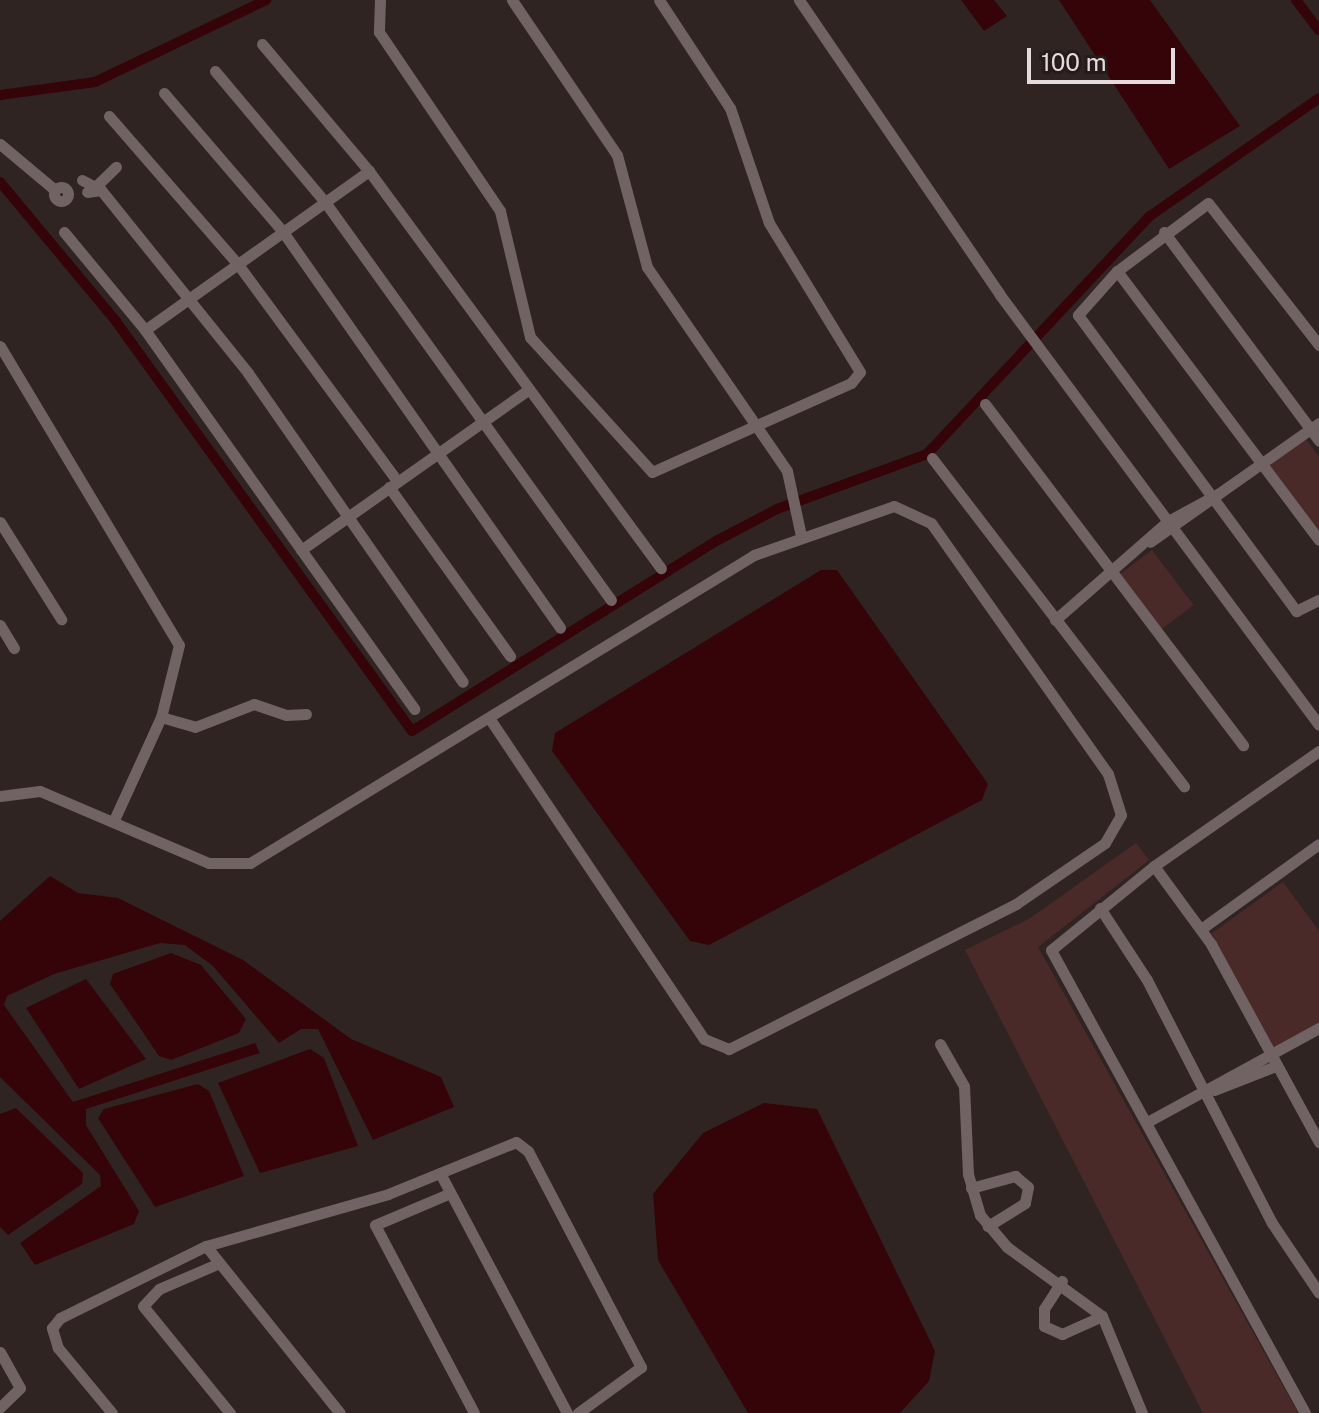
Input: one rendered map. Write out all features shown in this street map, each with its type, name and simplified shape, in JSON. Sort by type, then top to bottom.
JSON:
[{"type":"street","points":[[380,0],[379,32],[500,211],[520,304],[542,357],[652,472],[756,429],[851,383],[860,366],[769,223],[730,108],[659,0]]},
{"type":"street","points":[[512,0],[617,155],[656,286],[794,489],[801,536]]},
{"type":"street","points":[[799,0],[1000,295],[1319,725]]},
{"type":"street","points":[[262,44],[369,171],[526,391],[661,568]]},
{"type":"street","points":[[215,71],[325,202],[611,600]]},
{"type":"street","points":[[164,93],[283,232],[560,628]]},
{"type":"street","points":[[109,116],[237,263],[510,656]]},
{"type":"street","points":[[0,144],[80,189],[189,297],[348,516],[463,682]]},
{"type":"street","points":[[80,189],[116,167]]},
{"type":"street","points":[[145,330],[369,171]]},
{"type":"street","points":[[1319,345],[1216,209],[1201,205],[1117,271],[1078,315],[1296,611],[1319,600]]},
{"type":"street","points":[[64,232],[145,330],[414,709]]},
{"type":"street","points":[[1164,232],[1315,426],[1319,441]]},
{"type":"street","points":[[1117,271],[1319,540]]},
{"type":"street","points":[[0,346],[179,645],[161,717],[114,820]]},
{"type":"street","points":[[301,550],[526,391]]},
{"type":"street","points":[[985,404],[1108,574],[1243,745]]},
{"type":"street","points":[[1055,620],[1171,526],[1315,426]]},
{"type":"street","points":[[932,458],[1184,786]]},
{"type":"street","points":[[0,796],[40,791],[209,863],[250,863],[754,555],[801,536],[894,506],[931,523],[1113,784],[1122,805],[1105,843],[1016,904],[729,1049],[704,1039],[489,718]]},
{"type":"street","points":[[0,522],[61,619]]},
{"type":"street","points":[[0,625],[14,648]]},
{"type":"street","points":[[1307,708],[1319,700]]},
{"type":"street","points":[[161,717],[195,727],[254,704],[306,714]]},
{"type":"street","points":[[1305,1413],[1149,1121],[1052,957],[1056,941],[1154,866],[1319,751]]},
{"type":"street","points":[[1201,929],[1319,845]]},
{"type":"street","points":[[1154,866],[1201,929],[1319,1142]]},
{"type":"street","points":[[1100,908],[1210,1092],[1272,1223],[1319,1293]]},
{"type":"street","points":[[1149,1121],[1274,1062],[1319,1028]]},
{"type":"street","points":[[940,1044],[964,1086],[971,1188],[988,1226],[1062,1281],[1102,1316],[1142,1413]]},
{"type":"street","points":[[112,1413],[58,1348],[54,1323],[206,1246],[440,1173],[509,1142],[528,1151],[641,1367],[578,1413]]},
{"type":"street","points":[[440,1173],[448,1194],[567,1413]]},
{"type":"street","points":[[971,1188],[1010,1176],[1028,1187],[1025,1203],[988,1226]]},
{"type":"street","points":[[448,1194],[375,1225],[474,1413]]},
{"type":"street","points":[[206,1246],[217,1264],[340,1413]]},
{"type":"street","points":[[217,1264],[142,1302],[230,1413]]},
{"type":"street","points":[[1062,1281],[1044,1309],[1044,1326],[1062,1334],[1102,1316]]},
{"type":"street","points":[[0,1352],[20,1388],[0,1407]]},
{"type":"shaded area","points":[[961,0],[994,0],[1007,16],[984,31]]},
{"type":"shaded area","points":[[1059,0],[1150,0],[1240,126],[1169,169]]},
{"type":"shaded area","points":[[1305,438],[1319,457],[1319,533],[1268,466]]},
{"type":"shaded area","points":[[1152,550],[1194,605],[1155,634],[1114,579]]},
{"type":"shaded area","points":[[821,570],[837,570],[988,784],[982,800],[709,945],[690,941],[552,751],[555,733]]},
{"type":"shaded area","points":[[1136,843],[1149,860],[1038,947],[1298,1413],[1203,1413],[965,950],[1029,919]]},
{"type":"shaded area","points":[[50,876],[78,893],[118,898],[243,960],[351,1039],[441,1077],[454,1107],[373,1140],[318,1029],[301,1029],[279,1043],[213,966],[185,945],[160,943],[54,974],[7,996],[4,1005],[73,1102],[255,1043],[260,1053],[86,1109],[86,1125],[139,1211],[134,1224],[35,1265],[20,1243],[101,1186],[100,1175],[0,1077],[0,921]]},
{"type":"shaded area","points":[[1283,882],[1319,931],[1319,1024],[1273,1050],[1212,933]]},
{"type":"shaded area","points":[[171,953],[201,965],[246,1019],[239,1033],[171,1060],[159,1056],[110,984],[113,974]]},
{"type":"shaded area","points":[[86,979],[146,1059],[79,1089],[26,1008]]},
{"type":"shaded area","points":[[310,1049],[324,1058],[358,1146],[260,1173],[218,1083]]},
{"type":"shaded area","points":[[198,1084],[209,1091],[244,1176],[155,1207],[98,1118],[104,1109]]},
{"type":"shaded area","points":[[764,1103],[817,1109],[935,1351],[929,1381],[900,1413],[748,1413],[658,1260],[653,1194],[703,1133]]},
{"type":"shaded area","points":[[16,1108],[83,1173],[82,1184],[8,1235],[0,1227],[0,1114]]},
{"type":"waterway","points":[[0,95],[95,82],[266,0]]},
{"type":"waterway","points":[[1296,0],[1319,30]]},
{"type":"waterway","points":[[0,182],[115,320],[412,731],[718,540],[777,509],[927,454],[1150,216],[1319,98]]}]
